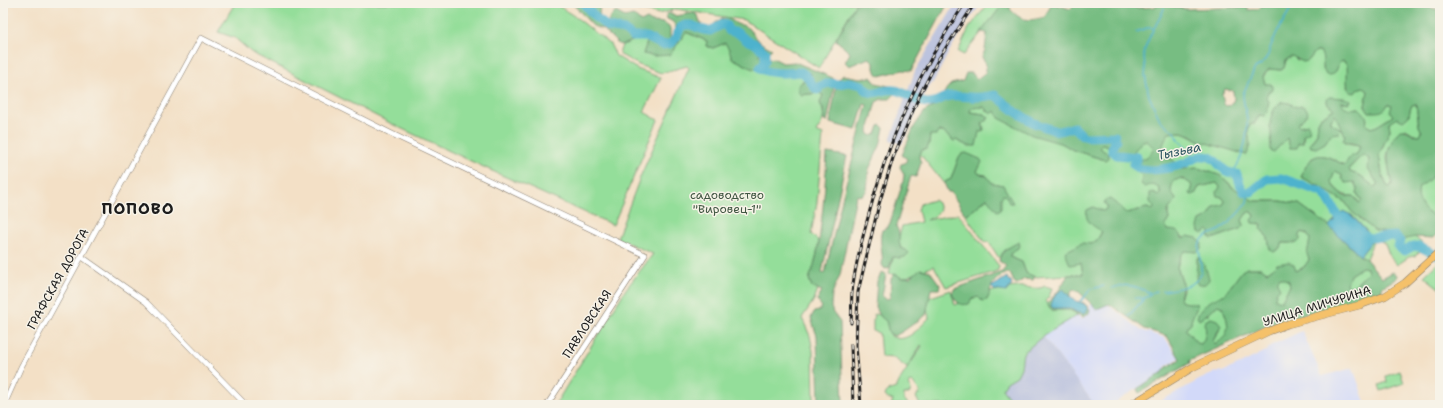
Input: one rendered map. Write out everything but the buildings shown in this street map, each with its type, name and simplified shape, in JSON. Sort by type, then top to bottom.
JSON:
[{"type":"main road","name":"УЛИЦА МИЧУРИНА","points":[[1131,405],[1193,367],[1221,352],[1279,327],[1380,298],[1400,287],[1440,252]]},
{"type":"street","name":"ПАВЛОВСКАЯ","points":[[201,38],[392,134],[644,255],[547,405]]},
{"type":"street","name":"ГРАФСКАЯ ДОРОГА","points":[[4,405],[21,367],[201,38]]},
{"type":"street","points":[[82,256],[146,302],[246,405]]},
{"type":"shaded area","points":[[956,3],[982,3],[968,21],[950,50],[934,81],[926,91],[902,144],[890,140],[915,71]]},
{"type":"shaded area","points":[[1091,300],[1107,304],[1141,330],[1165,338],[1179,358],[1165,367],[1166,370],[1111,405],[1095,405],[1043,336],[1078,315],[1082,319],[1089,314]]},
{"type":"shaded area","points":[[1302,331],[1322,376],[1353,368],[1366,405],[1153,405],[1199,380],[1216,372],[1222,372],[1240,364],[1268,350],[1267,349],[1271,347],[1270,346]]},
{"type":"shaded area","points":[[1043,336],[1095,405],[1014,405],[1002,389],[1007,382],[1017,376],[1021,368],[1023,353]]},
{"type":"green space","points":[[235,3],[554,3],[577,18],[610,44],[616,56],[637,69],[661,78],[644,112],[658,120],[613,225],[396,126],[252,53],[235,38],[218,32]]},
{"type":"green space","points":[[572,3],[600,3],[599,20],[602,23],[607,24],[611,16],[616,12],[625,17],[633,15],[641,22],[647,19],[652,22],[664,23],[670,28],[670,38],[673,39],[677,35],[676,27],[674,23],[667,19],[666,14],[671,13],[676,16],[693,13],[698,15],[703,27],[708,29],[714,28],[714,24],[722,18],[730,19],[737,24],[746,26],[761,43],[772,49],[769,51],[761,51],[759,54],[761,57],[775,59],[783,63],[795,62],[833,78],[835,83],[827,122],[824,121],[823,109],[820,103],[823,95],[819,93],[801,95],[798,92],[798,86],[803,81],[811,77],[811,73],[775,72],[762,68],[753,69],[732,58],[725,43],[713,48],[706,46],[707,41],[686,32],[670,55],[655,56],[643,54],[648,39],[643,37],[622,45],[618,44],[604,30],[593,26]]},
{"type":"green space","points":[[609,3],[856,3],[819,68],[744,20],[676,9],[659,14]]},
{"type":"green space","points":[[856,3],[948,3],[911,71],[903,70],[879,76],[874,69],[874,62],[869,58],[849,66],[845,62],[850,53],[836,40]]},
{"type":"green space","points":[[989,3],[1004,3],[964,55],[958,52],[969,28]]},
{"type":"green space","points":[[1004,3],[1010,3],[1010,9],[1014,13],[1022,18],[1030,20],[1045,17],[1052,3],[1070,9],[1073,6],[1071,3],[1133,3],[1136,8],[1154,7],[1159,3],[1186,9],[1248,7],[1248,10],[1259,9],[1261,6],[1276,3],[1409,3],[1440,10],[1440,162],[1437,163],[1431,178],[1419,187],[1418,197],[1422,207],[1426,211],[1440,217],[1440,232],[1434,238],[1415,237],[1402,240],[1393,234],[1375,231],[1351,211],[1346,203],[1321,187],[1301,177],[1305,167],[1313,158],[1317,156],[1326,156],[1344,165],[1351,156],[1357,154],[1360,146],[1343,140],[1345,135],[1335,115],[1331,120],[1331,123],[1340,128],[1339,133],[1331,134],[1325,143],[1316,148],[1311,147],[1310,144],[1317,133],[1320,118],[1334,109],[1327,103],[1327,99],[1329,97],[1351,100],[1350,103],[1341,102],[1348,108],[1359,108],[1366,115],[1366,125],[1371,128],[1393,116],[1390,112],[1392,105],[1388,104],[1383,110],[1378,112],[1369,112],[1365,106],[1368,91],[1363,87],[1358,89],[1355,93],[1350,92],[1347,82],[1347,64],[1343,61],[1339,63],[1336,71],[1331,75],[1326,75],[1323,69],[1323,58],[1320,51],[1316,51],[1308,61],[1303,62],[1292,56],[1286,60],[1284,68],[1281,70],[1269,69],[1263,76],[1265,84],[1271,84],[1272,90],[1268,92],[1266,98],[1269,101],[1267,113],[1264,116],[1259,115],[1255,123],[1250,125],[1248,130],[1250,144],[1247,155],[1200,141],[1191,135],[1181,132],[1169,133],[1163,147],[1163,151],[1181,169],[1198,168],[1222,176],[1231,186],[1254,201],[1280,201],[1299,204],[1329,226],[1360,256],[1366,259],[1382,278],[1393,272],[1397,275],[1397,278],[1382,287],[1382,292],[1278,321],[1189,361],[1190,363],[1139,393],[1137,389],[1180,359],[1167,336],[1145,329],[1109,304],[1097,309],[1079,292],[1073,289],[1070,295],[1072,301],[1084,303],[1090,309],[1089,313],[1083,317],[1070,310],[1052,310],[1047,304],[1059,290],[1068,275],[1083,274],[1081,263],[1070,265],[1065,252],[1082,243],[1092,244],[1097,240],[1102,232],[1088,220],[1086,214],[1087,210],[1093,207],[1103,211],[1107,206],[1104,203],[1105,201],[1110,199],[1126,213],[1147,208],[1153,210],[1154,207],[1150,202],[1150,193],[1153,192],[1158,196],[1160,194],[1160,189],[1153,185],[1145,187],[1141,184],[1142,175],[1134,169],[1134,165],[1150,154],[1154,148],[1147,141],[1142,141],[1132,154],[1127,155],[1119,153],[1102,144],[1100,147],[1102,150],[1108,153],[1108,158],[1105,160],[1073,150],[1063,144],[1032,135],[999,118],[996,111],[991,114],[984,107],[971,108],[970,112],[984,114],[989,117],[987,121],[984,121],[982,124],[984,129],[983,132],[979,132],[976,146],[968,146],[956,140],[954,141],[943,132],[939,131],[936,135],[930,135],[927,149],[922,150],[919,157],[921,163],[916,177],[911,176],[896,226],[899,233],[899,243],[901,248],[909,253],[905,257],[893,257],[889,268],[885,269],[882,265],[881,234],[882,230],[887,228],[890,223],[903,182],[904,174],[900,167],[901,164],[905,163],[907,159],[902,155],[914,127],[925,111],[937,105],[951,84],[963,81],[966,73],[972,73],[977,79],[986,72],[986,65],[982,57],[985,50],[987,33],[981,32]],"holes":[[[1225,89],[1233,91],[1234,99],[1231,105],[1226,106],[1224,104],[1222,94]],[[1416,104],[1419,126],[1422,132],[1420,136],[1417,136],[1407,131],[1400,130],[1395,136],[1391,143],[1388,155],[1392,184],[1390,187],[1387,186],[1382,174],[1379,155],[1390,130],[1389,123],[1397,118],[1403,121],[1409,116],[1412,105]],[[1364,155],[1369,159],[1368,169],[1378,184],[1374,187],[1361,176],[1350,172],[1349,168]],[[1335,171],[1341,174],[1346,183],[1354,182],[1358,190],[1357,194],[1362,201],[1359,203],[1354,196],[1344,196],[1334,187],[1331,182]],[[1181,178],[1191,184],[1192,190],[1190,194],[1192,195],[1195,194],[1199,187],[1217,183],[1220,187],[1216,193],[1217,196],[1222,197],[1225,201],[1223,205],[1214,207],[1208,217],[1200,221],[1198,227],[1199,232],[1203,234],[1208,230],[1210,232],[1209,237],[1212,239],[1240,229],[1244,225],[1242,220],[1247,213],[1252,211],[1255,215],[1251,220],[1252,223],[1262,224],[1261,229],[1268,238],[1270,250],[1274,252],[1279,249],[1282,243],[1297,243],[1300,240],[1300,235],[1302,232],[1307,234],[1310,239],[1307,254],[1309,260],[1304,267],[1296,271],[1294,265],[1289,262],[1277,264],[1267,272],[1261,268],[1247,268],[1242,271],[1225,294],[1208,302],[1199,312],[1197,317],[1199,320],[1218,305],[1222,307],[1228,328],[1224,337],[1215,344],[1213,341],[1221,325],[1217,320],[1211,318],[1205,321],[1204,324],[1206,334],[1201,344],[1197,343],[1186,330],[1191,324],[1197,304],[1182,302],[1180,299],[1183,284],[1177,267],[1181,255],[1185,251],[1196,252],[1201,249],[1202,244],[1197,238],[1188,236],[1182,238],[1177,232],[1167,230],[1165,226],[1169,219],[1168,210],[1176,199],[1171,188],[1174,181]],[[1362,267],[1367,268],[1368,273],[1355,285],[1350,287],[1347,284],[1350,275]],[[1280,277],[1289,281],[1290,286],[1281,301],[1275,299],[1276,293],[1280,288],[1278,285],[1278,280]]]},
{"type":"green space","name":"садоводство \"Вировец-1\"","points":[[685,32],[707,41],[706,46],[713,48],[725,43],[732,58],[753,69],[762,68],[775,72],[811,73],[811,77],[802,81],[801,95],[819,93],[823,95],[820,103],[823,111],[823,118],[821,125],[816,132],[823,135],[817,202],[811,234],[819,241],[815,264],[809,279],[812,287],[818,289],[814,300],[802,318],[810,336],[813,351],[814,405],[555,405],[626,289],[653,254],[617,238],[641,175],[689,68],[687,66],[661,73],[639,65],[619,54],[622,45],[643,37],[648,40],[643,54],[655,56]]},
{"type":"green space","points":[[1316,51],[1320,51],[1324,58],[1323,70],[1336,71],[1339,63],[1342,61],[1347,64],[1347,88],[1358,89],[1363,87],[1368,91],[1365,106],[1392,105],[1393,116],[1371,128],[1366,125],[1367,119],[1359,108],[1350,109],[1344,107],[1341,102],[1344,98],[1334,109],[1320,118],[1317,133],[1310,144],[1311,147],[1325,143],[1331,134],[1331,120],[1335,114],[1345,135],[1346,143],[1360,146],[1357,154],[1351,156],[1344,165],[1325,156],[1312,158],[1301,177],[1321,187],[1346,203],[1351,211],[1366,224],[1383,233],[1393,234],[1402,240],[1415,237],[1425,246],[1415,256],[1409,257],[1397,265],[1390,257],[1385,244],[1378,239],[1373,242],[1366,259],[1360,256],[1373,238],[1351,214],[1338,216],[1329,226],[1299,204],[1280,201],[1254,201],[1235,189],[1216,174],[1198,168],[1142,175],[1141,184],[1156,185],[1160,189],[1160,194],[1158,196],[1155,195],[1155,207],[1153,210],[1147,208],[1126,213],[1114,202],[1107,206],[1103,211],[1099,209],[1102,231],[1097,240],[1091,244],[1081,263],[1083,274],[1035,277],[1026,273],[1022,262],[1010,257],[1010,254],[1020,246],[1007,248],[999,258],[988,241],[985,243],[966,216],[1003,185],[992,183],[986,175],[979,174],[977,171],[980,167],[959,157],[951,179],[945,182],[945,185],[920,154],[922,149],[927,148],[929,144],[930,134],[938,132],[944,133],[954,141],[956,140],[968,146],[979,132],[984,129],[982,124],[984,114],[970,112],[970,108],[984,107],[988,112],[996,111],[1073,150],[1105,160],[1100,146],[1102,144],[1114,151],[1146,138],[1171,132],[1185,133],[1199,140],[1246,155],[1249,138],[1248,130],[1250,125],[1255,123],[1259,115],[1267,113],[1269,101],[1265,98],[1268,92],[1263,77],[1269,69],[1281,70],[1284,68],[1286,60],[1293,56],[1297,60],[1308,61]],"holes":[[[1289,103],[1296,107],[1297,124],[1299,126],[1308,124],[1303,135],[1304,140],[1298,143],[1287,138],[1270,141]]]},
{"type":"green space","points":[[843,75],[860,78],[871,77],[876,83],[897,88],[895,94],[890,99],[882,99],[876,102],[868,131],[872,136],[876,134],[879,126],[881,125],[884,128],[880,146],[869,169],[867,190],[863,195],[856,196],[840,275],[832,294],[831,307],[833,313],[840,322],[843,405],[819,405],[817,336],[811,318],[814,312],[819,311],[822,307],[817,300],[822,291],[812,287],[809,279],[816,259],[818,245],[824,197],[827,153],[847,156],[822,272],[825,273],[844,191],[867,105],[864,104],[856,130],[830,123],[837,81]]},
{"type":"green space","points":[[1282,102],[1289,103],[1296,107],[1302,106],[1306,108],[1308,112],[1306,116],[1297,124],[1299,126],[1308,124],[1310,131],[1303,135],[1303,143],[1298,143],[1297,148],[1290,148],[1287,138],[1274,152],[1270,150],[1271,120],[1274,109]]},
{"type":"green space","points":[[1416,104],[1419,126],[1422,132],[1420,136],[1417,136],[1406,129],[1395,135],[1389,148],[1387,158],[1392,184],[1390,187],[1387,186],[1382,174],[1379,155],[1390,130],[1389,123],[1397,117],[1409,116],[1412,105]]},
{"type":"green space","points":[[966,153],[980,159],[982,162],[977,171],[979,174],[986,175],[992,183],[1003,185],[1013,203],[1009,203],[1006,196],[1003,195],[1001,198],[1001,209],[997,211],[987,198],[966,216],[951,192],[948,192],[945,182],[951,179],[961,154]]},
{"type":"green space","points":[[1364,155],[1369,159],[1368,169],[1378,184],[1374,187],[1361,176],[1350,172],[1349,168]]},
{"type":"green space","points":[[1440,162],[1440,217],[1429,214],[1424,209],[1418,196],[1418,190],[1423,179],[1437,163]]},
{"type":"green space","points":[[1335,170],[1341,174],[1343,180],[1354,182],[1358,190],[1357,194],[1362,201],[1360,203],[1354,196],[1346,195],[1338,191],[1331,182]]},
{"type":"green space","points":[[1180,178],[1192,184],[1192,190],[1195,194],[1199,187],[1217,183],[1220,187],[1218,196],[1222,197],[1225,201],[1223,205],[1214,207],[1208,217],[1200,221],[1210,232],[1212,239],[1240,229],[1244,225],[1242,220],[1247,213],[1252,211],[1262,224],[1261,229],[1268,238],[1270,250],[1279,249],[1282,243],[1297,243],[1303,232],[1307,234],[1310,239],[1309,260],[1304,267],[1296,271],[1272,268],[1267,272],[1261,268],[1247,268],[1242,271],[1225,294],[1208,302],[1207,316],[1212,309],[1218,305],[1222,307],[1228,323],[1227,333],[1220,341],[1214,344],[1213,341],[1220,329],[1206,330],[1204,341],[1201,344],[1197,343],[1186,330],[1191,324],[1191,317],[1197,308],[1182,302],[1180,299],[1183,284],[1177,267],[1181,255],[1185,251],[1185,238],[1167,230],[1165,226],[1169,219],[1168,210],[1174,203],[1170,189],[1174,181]]},
{"type":"green space","points":[[934,200],[938,203],[940,210],[935,216],[927,220],[958,214],[999,266],[998,270],[946,287],[934,266],[904,278],[889,273],[902,226],[921,222],[918,210],[920,204]]},
{"type":"green space","points":[[1019,242],[1020,246],[1010,254],[1010,257],[1022,262],[1026,273],[1035,277],[1033,280],[1024,279],[1017,284],[1014,282],[1010,273],[1007,273],[993,283],[987,300],[982,301],[978,297],[972,299],[969,304],[963,305],[957,302],[952,294],[954,289],[1002,272],[1006,267],[999,261],[1001,254],[1006,249]]},
{"type":"green space","points":[[1197,258],[1199,258],[1203,263],[1208,274],[1209,280],[1205,284],[1198,285],[1196,281]]},
{"type":"green space","points":[[1440,261],[1440,289],[1424,276]]},
{"type":"green space","points":[[1362,267],[1367,268],[1368,273],[1355,285],[1350,287],[1347,284],[1350,275]]},
{"type":"green space","points":[[920,269],[930,271],[940,285],[939,289],[931,289],[926,315],[894,336],[889,333],[886,321],[881,317],[875,307],[877,281],[882,272],[886,274],[882,296],[886,299],[890,298],[891,279],[894,274],[901,278],[911,277]]},
{"type":"green space","points":[[1280,277],[1289,281],[1290,286],[1281,301],[1275,299],[1277,280]]},
{"type":"green space","points":[[1045,286],[1052,288],[1049,297],[1045,301],[1052,310],[1070,310],[1078,315],[1043,336],[1023,353],[1021,368],[1017,376],[1007,382],[1002,389],[1014,405],[920,405],[916,397],[920,392],[913,382],[909,383],[911,391],[909,394],[904,394],[904,399],[909,405],[891,405],[893,400],[885,396],[887,391],[896,388],[922,346],[921,345],[907,368],[894,358],[881,357],[879,333],[873,331],[874,314],[888,316],[891,336],[902,338],[912,334],[929,318],[925,299],[951,290],[955,305],[986,293],[1002,289],[1021,287],[1039,288]]},
{"type":"green space","points":[[1400,371],[1404,383],[1381,391],[1379,385],[1387,382],[1386,376]]},
{"type":"water","points":[[1343,211],[1351,215],[1373,238],[1360,256],[1329,226]]},
{"type":"water","points":[[1007,277],[1008,280],[1011,281],[1012,285],[1006,292],[994,290],[991,287]]},
{"type":"water","points":[[1063,289],[1072,299],[1083,303],[1088,308],[1085,314],[1076,312],[1070,308],[1053,308],[1051,306],[1055,296]]},
{"type":"waterway","name":"Тызьва","points":[[583,3],[596,18],[608,27],[624,30],[633,37],[646,37],[662,45],[673,42],[681,27],[685,25],[691,25],[710,31],[723,24],[726,25],[729,31],[738,33],[765,52],[765,61],[760,68],[774,73],[801,72],[807,76],[817,90],[820,86],[829,83],[838,84],[849,82],[862,85],[866,90],[874,93],[886,90],[899,91],[925,103],[934,102],[950,96],[977,97],[995,95],[1016,112],[1034,123],[1056,131],[1074,127],[1083,136],[1087,137],[1115,136],[1116,140],[1112,151],[1117,155],[1137,157],[1137,160],[1133,164],[1143,169],[1157,170],[1172,167],[1186,163],[1198,157],[1207,156],[1214,159],[1226,171],[1237,174],[1244,192],[1251,192],[1267,179],[1281,178],[1321,192],[1328,199],[1338,216],[1346,223]]},
{"type":"waterway","points":[[1231,173],[1239,163],[1246,140],[1247,119],[1243,94],[1255,68],[1262,64],[1270,52],[1270,48],[1277,32],[1294,3]]},
{"type":"waterway","points":[[1164,8],[1145,48],[1145,75],[1149,96],[1160,120],[1175,133],[1180,141],[1191,152],[1194,159]]},
{"type":"waterway","points":[[1136,32],[1147,28],[1153,28]]},
{"type":"waterway","points":[[1163,291],[1179,288],[1196,281],[1201,272],[1200,243],[1205,237],[1220,230],[1235,217],[1247,202],[1248,193]]},
{"type":"waterway","name":"Тызьва","points":[[1362,234],[1369,238],[1395,236],[1400,241],[1398,247],[1402,250],[1405,251],[1413,246],[1420,247],[1440,257]]},
{"type":"waterway","points":[[1081,301],[1091,289],[1104,286]]},
{"type":"waterway","points":[[1112,288],[1117,286],[1131,286],[1150,293]]},
{"type":"waterway","points":[[1128,316],[1144,299],[1156,291]]},
{"type":"waterway","points":[[1134,298],[1143,298]]},
{"type":"railway","points":[[851,323],[852,293],[856,266],[884,163],[906,108],[919,81],[948,28],[965,3]]},
{"type":"railway","points":[[861,405],[856,345],[858,292],[879,204],[893,158],[920,94],[939,58],[975,3]]},
{"type":"railway","points":[[851,345],[853,405]]},
{"type":"district","name":"ПОПОВО","points":[[138,208]]}]
